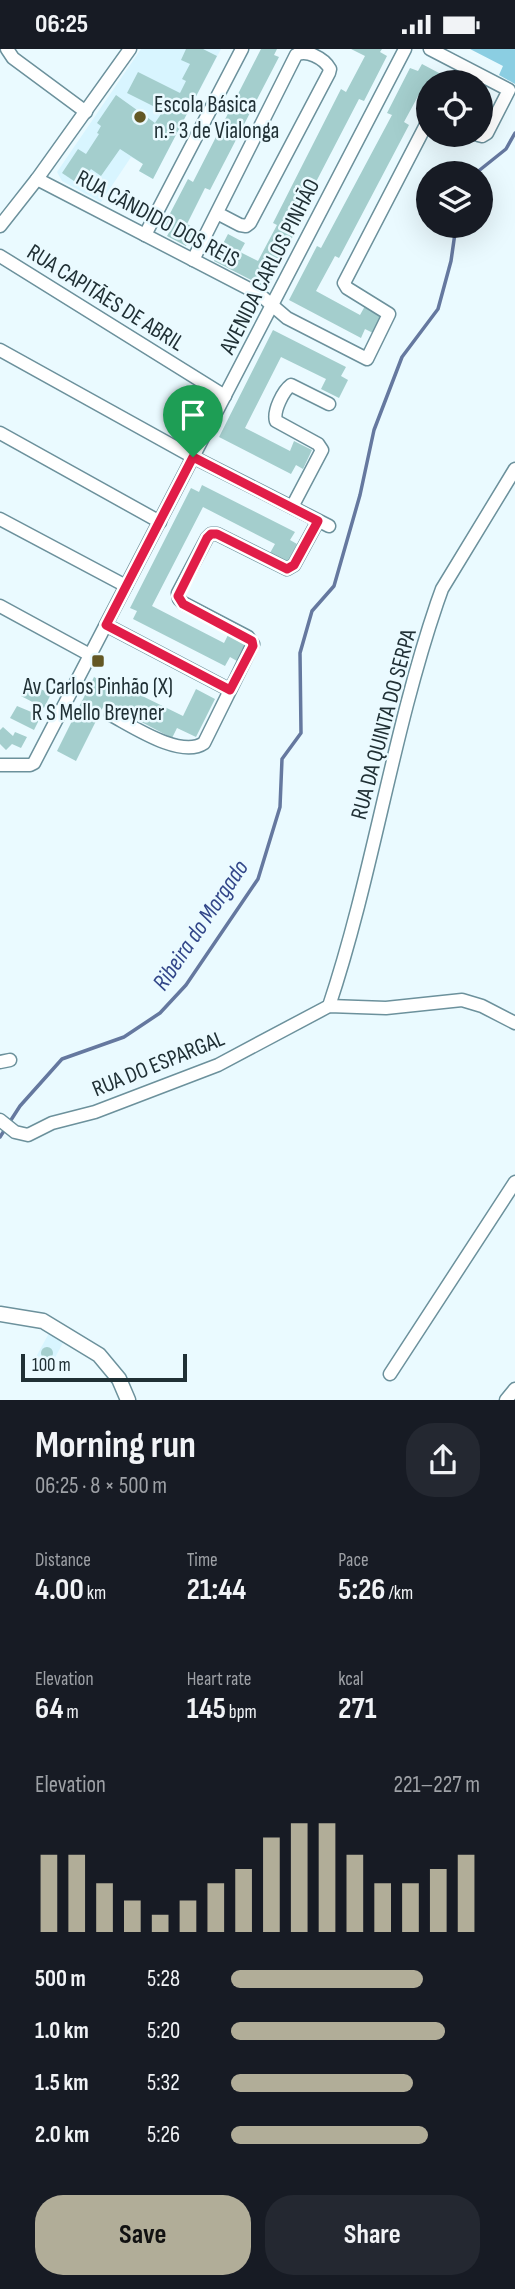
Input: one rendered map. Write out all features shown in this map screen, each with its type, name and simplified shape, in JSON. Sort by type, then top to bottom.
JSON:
[{"type":"street","points":[[7,49],[13,58],[86,112]]},
{"type":"street","points":[[145,235],[242,49]]},
{"type":"street","name":"AVENIDA CARLOS PINHÃO","points":[[0,765],[34,763],[405,49]]},
{"type":"street","points":[[430,49],[470,70]]},
{"type":"street","points":[[0,226],[86,112],[128,50]]},
{"type":"street","points":[[193,260],[296,55],[302,50],[326,62],[329,73],[250,223],[243,226],[217,213]]},
{"type":"street","points":[[493,82],[509,90],[493,121]]},
{"type":"street","name":"RUA CÂNDIDO DOS REIS","points":[[37,179],[258,294],[287,318],[367,359],[389,314],[347,288],[344,283],[416,143]]},
{"type":"street","name":"RUA CAPITÃES DE ABRIL","points":[[0,256],[225,396]]},
{"type":"street","points":[[0,349],[193,457],[324,523],[294,565],[287,569],[217,534],[211,534],[207,538],[178,596],[183,604],[252,641],[253,646],[204,743],[195,748],[167,744],[111,715]]},
{"type":"street","points":[[292,507],[322,450],[318,444],[276,421],[274,415],[291,385],[329,404]]},
{"type":"street","points":[[0,433],[160,522]]},
{"type":"street","name":"RUA DA QUINTA DO SERPA","points":[[329,1006],[346,955],[402,724],[437,603],[442,589],[515,468]]},
{"type":"street","points":[[0,519],[126,586]]},
{"type":"street","points":[[0,606],[90,655]]},
{"type":"street","points":[[106,625],[230,690]]},
{"type":"street","points":[[329,1006],[386,1008],[462,1000],[482,1006],[515,1023]]},
{"type":"street","name":"RUA DO ESPARGAL","points":[[0,1120],[15,1132],[28,1135],[52,1123],[95,1112],[218,1065],[329,1006]]},
{"type":"street","points":[[390,1374],[515,1182]]},
{"type":"street","points":[[0,1314],[43,1321],[99,1355],[120,1379],[128,1400]]},
{"type":"street","points":[[506,1400],[515,1389]]},
{"type":"shaded area","name":"Escola Básica n.º 3 de Vialonga","points":[[141,49],[221,49],[153,179],[139,171],[143,164],[131,157],[101,202],[62,181],[57,172]]},
{"type":"shaded area","points":[[470,49],[515,49],[515,84],[499,75],[503,66]]},
{"type":"shaded area","points":[[49,1333],[64,1341],[51,1365],[36,1357]]},
{"type":"building","name":"Escola Básica n.º 3 de Vialonga","points":[[186,49],[203,49],[217,56],[153,179],[139,171],[143,164],[120,149],[101,176],[91,169],[80,185],[62,173],[78,149],[86,154],[99,134],[97,133],[101,126],[97,123],[116,95],[155,123],[163,111],[127,93],[138,72],[180,93],[186,81],[182,79],[190,64],[181,60]]},
{"type":"building","points":[[261,49],[277,49],[274,55],[279,57],[210,190],[205,188],[187,224],[196,229],[186,246],[167,236],[171,229],[164,225],[188,179],[193,182]]},
{"type":"building","points":[[351,49],[382,49],[380,52],[387,56],[364,101],[359,99],[290,232],[294,234],[267,288],[214,261],[228,234],[245,243],[240,252],[258,261],[277,225],[273,223],[341,89],[346,92],[365,56]]},
{"type":"building","points":[[422,64],[433,70],[419,70]]},
{"type":"building","points":[[410,68],[416,70],[416,100],[404,122],[409,125],[339,258],[335,256],[316,291],[360,315],[365,306],[382,315],[373,333],[365,329],[361,338],[289,300],[317,246],[321,248],[392,115],[387,113]]},
{"type":"building","points":[[273,330],[346,367],[341,376],[348,380],[339,398],[321,389],[326,379],[281,357],[245,428],[290,451],[294,441],[312,450],[303,469],[296,465],[291,474],[219,437]]},
{"type":"building","points":[[202,485],[295,532],[290,540],[297,544],[288,562],[270,553],[275,544],[203,507],[152,606],[224,643],[229,633],[247,642],[237,661],[230,657],[225,666],[133,619],[137,611],[130,608],[191,488],[199,492]]},
{"type":"building","points":[[94,677],[110,686],[111,683],[132,691],[183,716],[196,689],[215,699],[196,737],[177,728],[172,738],[105,703],[76,761],[57,751]]},
{"type":"building","points":[[28,683],[51,694],[44,708],[21,696]]},
{"type":"building","points":[[17,706],[41,716],[34,730],[10,718]]},
{"type":"building","points":[[3,727],[13,736],[15,732],[27,737],[21,748],[12,744],[6,750],[0,744],[0,730]]},
{"type":"building","points":[[47,1347],[53,1353],[47,1359],[41,1353]]},
{"type":"waterway","name":"Ribeira do Morgado","points":[[491,161],[506,149],[515,133]]},
{"type":"waterway","name":"Ribeira do Morgado","points":[[0,1137],[20,1106],[62,1059],[124,1037],[160,1013],[186,985],[258,879],[280,807],[282,759],[301,733],[300,653],[312,611],[334,586],[360,495],[374,430],[402,357],[438,309],[454,238]]},
{"type":"place","name":"Escola Básica n.º 3 de Vialonga","points":[[140,117]]},
{"type":"place","name":"Av Carlos Pinhão (X) R S Mello Breyner","points":[[98,661]]},
{"type":"route","points":[[193,457],[318,521],[294,565],[287,569],[217,534],[211,534],[178,593],[178,599],[183,604],[252,641],[253,646],[230,690],[106,625],[193,457]]}]
